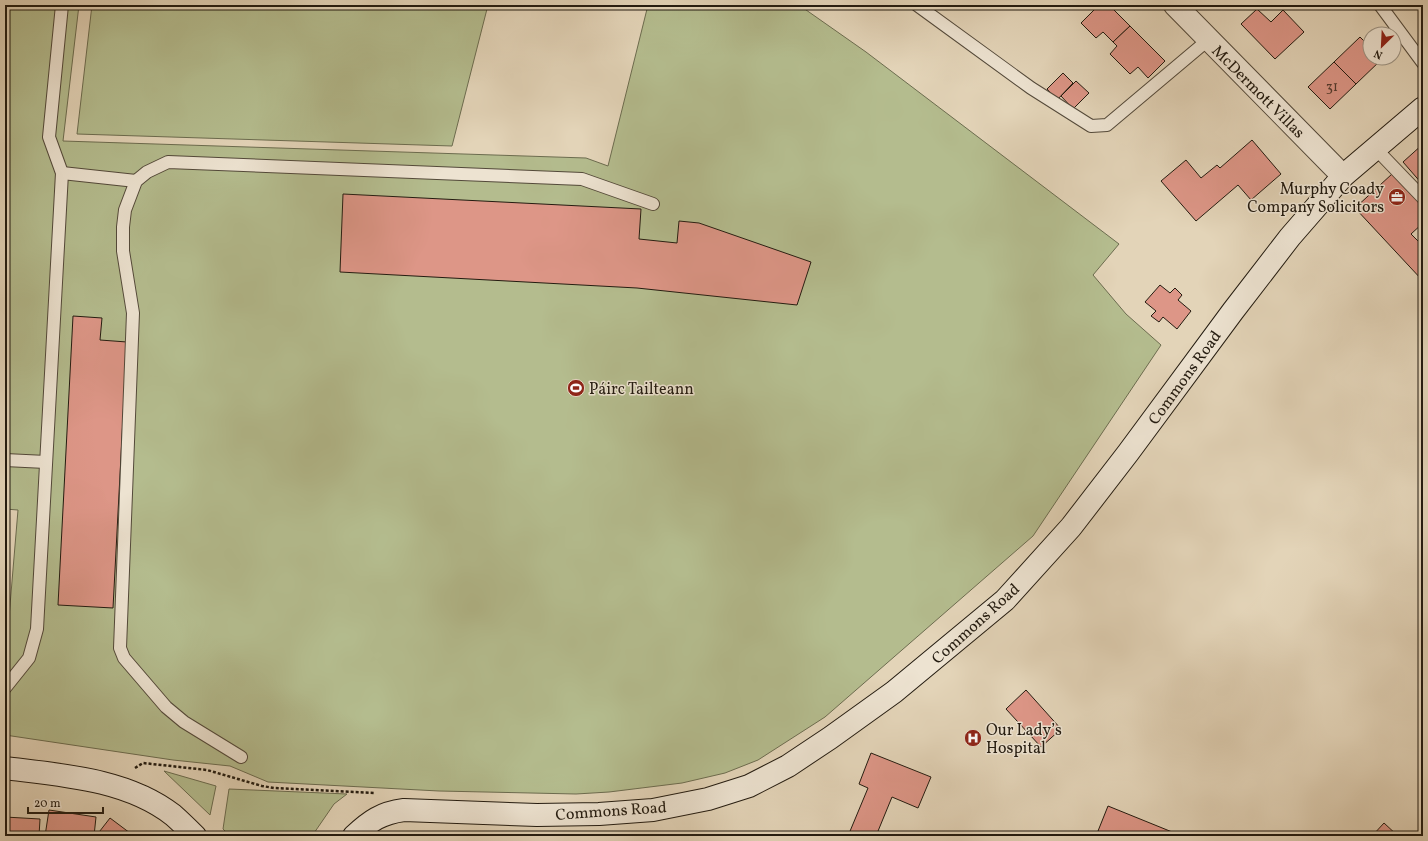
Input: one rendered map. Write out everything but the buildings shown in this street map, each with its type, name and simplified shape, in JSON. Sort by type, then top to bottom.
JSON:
[{"type":"street","name":"McDermott Villas","points":[[1175,5],[1343,176]]},
{"type":"street","name":"Commons Road","points":[[354,836],[370,821],[390,812],[404,810],[537,815],[599,814],[653,810],[708,799],[749,786],[788,766],[830,738],[894,692],[999,605],[1071,527],[1290,237],[1343,176],[1423,108]]},
{"type":"street","points":[[5,768],[109,784],[139,796],[172,815],[195,836]]},
{"type":"lane","points":[[5,688],[29,658],[37,629],[62,173],[49,136],[62,5]]},
{"type":"lane","points":[[917,5],[1031,88],[1091,126],[1107,124],[1208,40]]},
{"type":"lane","points":[[1380,5],[1423,62]]},
{"type":"lane","points":[[1375,148],[1423,198]]},
{"type":"lane","points":[[241,757],[184,722],[166,707],[131,668],[124,658],[120,648],[133,312],[123,252],[123,227],[127,205],[136,181],[147,172],[168,162],[582,179],[653,204]]},
{"type":"lane","points":[[62,173],[136,181]]},
{"type":"lane","points":[[5,460],[46,462]]},
{"type":"path","points":[[109,784],[144,763],[207,770],[274,788],[372,792],[404,810]]},
{"type":"green space","name":"Páirc Tailteann","points":[[5,5],[79,5],[63,141],[586,158],[608,166],[648,5],[799,5],[866,52],[1119,244],[1093,275],[1126,314],[1161,345],[1033,536],[825,717],[758,760],[725,773],[682,783],[609,792],[576,794],[439,791],[268,782],[230,766],[173,760],[5,735],[5,643],[7,641],[18,510],[5,509]]},
{"type":"green space","points":[[92,5],[488,5],[452,146],[77,134]]},
{"type":"green space","points":[[164,771],[216,786],[210,815]]},
{"type":"green space","points":[[229,789],[347,794],[334,804],[312,836],[230,836],[223,829]]},
{"type":"place","name":"Murphy Coady Company Solicitors","points":[[1397,197]]},
{"type":"place","name":"Páirc Tailteann","points":[[576,388]]},
{"type":"place","name":"Our Lady’s Hospital","points":[[973,738]]}]
